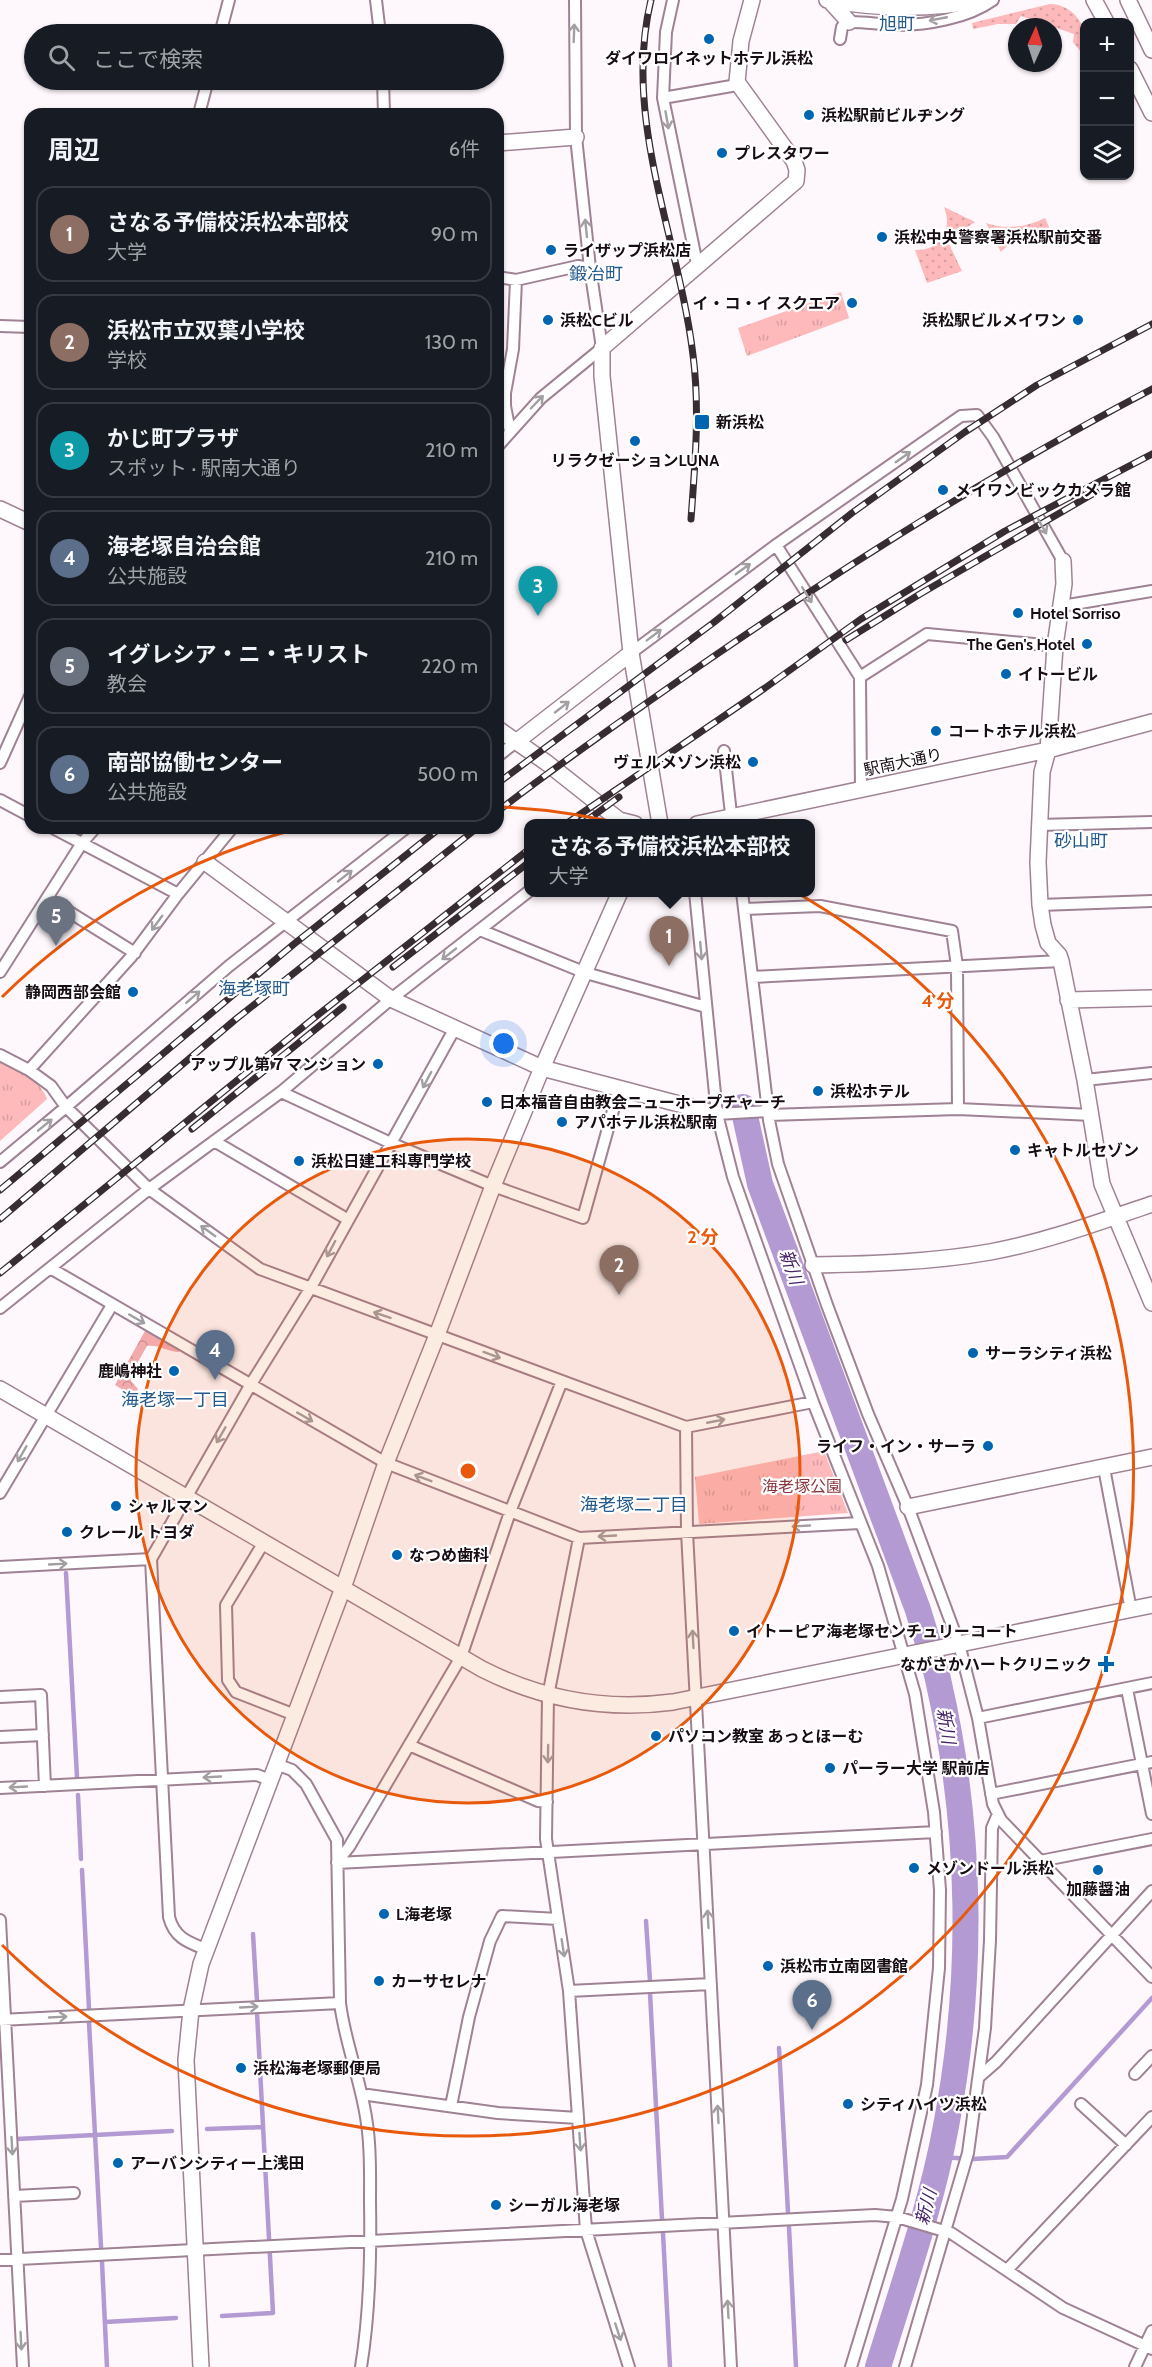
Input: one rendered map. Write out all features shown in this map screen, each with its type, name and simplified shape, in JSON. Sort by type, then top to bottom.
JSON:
[{"type":"street","points":[[223,24],[229,0]]},
{"type":"street","points":[[376,0],[379,24]]},
{"type":"street","points":[[575,0],[576,137],[590,268],[602,348],[602,376],[631,653],[659,819]]},
{"type":"street","points":[[672,0],[666,32],[663,98],[697,264]]},
{"type":"street","points":[[504,439],[541,398],[796,181],[797,170],[794,161],[738,85],[736,78],[741,42],[752,0]]},
{"type":"street","points":[[828,0],[858,5],[928,8],[980,0]]},
{"type":"street","points":[[828,0],[849,22]]},
{"type":"street","points":[[840,39],[842,27],[846,22],[912,24],[957,15],[985,6],[993,0]]},
{"type":"street","points":[[1094,0],[1104,18]]},
{"type":"street","points":[[1128,0],[1152,50]]},
{"type":"street","points":[[1132,72],[1152,112]]},
{"type":"street","points":[[663,98],[738,85]]},
{"type":"street","points":[[201,108],[206,90]]},
{"type":"street","points":[[383,90],[384,108]]},
{"type":"street","points":[[504,143],[576,137]]},
{"type":"street","points":[[504,278],[516,280],[578,266],[590,268]]},
{"type":"street","points":[[510,432],[505,393],[513,349],[516,280]]},
{"type":"street","points":[[0,326],[24,327]]},
{"type":"street","points":[[504,751],[776,545],[961,416],[977,415],[993,437],[1062,561],[1064,584],[1062,606],[1055,646],[1048,750],[1042,772],[1039,825],[1040,905],[1048,942],[1061,961],[1092,1116],[1102,1184],[1152,1303]]},
{"type":"street","points":[[0,509],[24,520]]},
{"type":"street","points":[[776,545],[860,677],[861,790]]},
{"type":"street","points":[[1062,606],[1152,591]]},
{"type":"street","points":[[860,677],[927,634],[1055,646]]},
{"type":"street","points":[[0,763],[24,709]]},
{"type":"street","name":"駅南大通り","points":[[736,819],[1048,750],[1152,722]]},
{"type":"street","points":[[504,733],[547,763],[619,819]]},
{"type":"street","points":[[724,751],[732,819]]},
{"type":"street","points":[[0,800],[24,813]]},
{"type":"street","points":[[1039,825],[1152,822]]},
{"type":"street","points":[[65,834],[178,894]]},
{"type":"street","points":[[0,972],[90,834]]},
{"type":"street","points":[[29,1070],[135,953],[178,894],[227,834]]},
{"type":"street","points":[[0,1162],[228,966],[398,834]]},
{"type":"street","points":[[205,862],[391,999],[542,1068],[721,1114],[958,1109],[1092,1116]]},
{"type":"street","points":[[0,1308],[149,1189],[281,1092],[391,999],[524,895]]},
{"type":"street","points":[[201,2367],[187,2076],[190,2010],[205,1949],[343,1588],[386,1463],[493,1186],[542,1068],[618,897]]},
{"type":"street","points":[[695,897],[706,1007],[721,1114],[733,1178],[813,1402],[878,1566],[908,1655],[923,1734],[936,1832],[940,1929],[934,2036],[920,2123],[899,2218],[850,2367]]},
{"type":"street","points":[[743,897],[765,1113],[784,1184],[868,1414],[908,1507],[978,1718],[991,1794],[998,1814],[1152,1977]]},
{"type":"street","points":[[47,898],[135,953]]},
{"type":"street","points":[[1040,905],[1152,901]]},
{"type":"street","points":[[744,909],[820,906],[951,931],[957,966],[958,1109]]},
{"type":"street","points":[[480,930],[586,973],[706,1007]]},
{"type":"street","points":[[752,977],[1061,961]]},
{"type":"street","points":[[1068,1000],[1152,998]]},
{"type":"street","points":[[205,1949],[182,1939],[171,1925],[151,1559],[251,1384],[310,1289],[347,1219],[393,1144],[455,1028]]},
{"type":"street","points":[[0,1055],[29,1070],[51,1086],[66,1107],[149,1189],[260,1269],[686,1427],[813,1402]]},
{"type":"street","points":[[1085,1080],[1152,1073]]},
{"type":"street","points":[[281,1092],[393,1144],[493,1186],[583,1218],[619,1089]]},
{"type":"street","points":[[214,1141],[347,1219]]},
{"type":"street","points":[[813,1265],[922,1260],[981,1253],[1029,1243],[1152,1204]]},
{"type":"street","points":[[50,1268],[386,1463],[579,1538],[860,1523]]},
{"type":"street","points":[[0,1493],[112,1305]]},
{"type":"street","points":[[337,1863],[349,1847],[461,1657],[510,1512],[562,1381]]},
{"type":"street","points":[[0,1389],[461,1657],[502,1679],[548,1696],[585,1704],[629,1706],[697,1697],[1152,1605]]},
{"type":"street","points":[[686,1427],[687,1532],[731,2367]]},
{"type":"street","points":[[908,1507],[1152,1457]]},
{"type":"street","points":[[1104,1468],[1131,1610]]},
{"type":"street","points":[[579,1538],[548,1696],[548,1852],[569,1991],[586,2230],[629,2367]]},
{"type":"street","points":[[264,1542],[226,1605],[228,1680],[236,1692],[295,1715]]},
{"type":"street","points":[[0,1566],[151,1559]]},
{"type":"street","points":[[978,1718],[1152,1683]]},
{"type":"street","points":[[1127,1689],[1147,1762],[1152,1814]]},
{"type":"street","points":[[0,1697],[41,1695],[45,1786]]},
{"type":"street","points":[[0,1737],[43,1735]]},
{"type":"street","points":[[409,1745],[538,1801],[547,1802]]},
{"type":"street","points":[[991,1794],[1147,1762]]},
{"type":"street","points":[[276,1764],[292,1770],[306,1784],[337,1840],[340,2003],[343,2028],[362,2097],[369,2143],[371,2241],[368,2324],[361,2367]]},
{"type":"street","points":[[0,1788],[257,1775],[270,1780]]},
{"type":"street","points":[[905,2367],[968,2153],[986,2028],[992,1828],[998,1814]]},
{"type":"street","points":[[337,1863],[936,1832]]},
{"type":"street","points":[[1040,1861],[1152,1839]]},
{"type":"street","points":[[980,2076],[996,2062],[1152,1891]]},
{"type":"street","points":[[451,2106],[469,2017],[490,1941],[502,1916],[558,1918]]},
{"type":"street","points":[[0,1920],[4,2093],[14,2196],[23,2367]]},
{"type":"street","points":[[569,1991],[711,1984]]},
{"type":"street","points":[[3,2020],[340,2003]]},
{"type":"street","points":[[1135,2074],[1152,2056]]},
{"type":"street","points":[[362,2097],[368,2095],[498,2113],[578,2118]]},
{"type":"street","points":[[1081,2104],[1126,2145]]},
{"type":"street","points":[[1007,2270],[1152,2117]]},
{"type":"street","points":[[14,2196],[74,2193]]},
{"type":"street","points":[[0,2260],[875,2215],[899,2218],[944,2231],[1063,2308],[1148,2348]]},
{"type":"street","points":[[1135,2367],[1148,2348],[1152,2331]]},
{"type":"green space","points":[[1050,4],[1061,6],[1075,15],[1080,22],[1080,51],[1073,42],[1074,34],[1062,30],[1062,18],[1021,16],[1008,18],[1008,24],[973,29],[972,23]]},
{"type":"green space","points":[[944,207],[975,222],[947,240],[962,271],[927,283],[915,250],[932,247],[943,237],[947,224]]},
{"type":"green space","points":[[1045,218],[1050,229],[1020,237],[1001,252],[986,223],[1016,226],[1031,224]]},
{"type":"green space","points":[[841,292],[849,318],[747,356],[738,328]]},
{"type":"green space","points":[[0,1060],[33,1080],[39,1085],[47,1099],[0,1141]]},
{"type":"green space","points":[[146,1329],[180,1348],[179,1352],[147,1346],[130,1376],[138,1389],[133,1396],[115,1385]]},
{"type":"green space","name":"海老塚公園","points":[[824,1451],[848,1513],[699,1524],[695,1477]]},
{"type":"waterway","name":"新川","points":[[743,1107],[760,1184],[918,1610],[939,1684],[958,1794],[963,1849],[965,1960],[955,2071],[940,2157],[878,2367]]},
{"type":"waterway","points":[[66,1573],[77,1777]]},
{"type":"waterway","points":[[78,1795],[81,1859]]},
{"type":"waterway","points":[[82,1870],[89,2009]]},
{"type":"waterway","points":[[646,1921],[650,1981]]},
{"type":"waterway","points":[[253,1934],[257,2001]]},
{"type":"waterway","points":[[650,1993],[662,2219]]},
{"type":"waterway","points":[[939,2157],[973,2159],[1007,2157],[1152,1998]]},
{"type":"waterway","points":[[222,2316],[273,2313],[257,2013]]},
{"type":"waterway","points":[[89,2022],[101,2247]]},
{"type":"waterway","points":[[779,2048],[788,2212]]},
{"type":"waterway","points":[[207,2129],[263,2127]]},
{"type":"waterway","points":[[17,2139],[172,2131]]},
{"type":"waterway","points":[[789,2227],[796,2367]]},
{"type":"waterway","points":[[663,2233],[670,2367]]},
{"type":"waterway","points":[[102,2262],[107,2367]]},
{"type":"waterway","points":[[105,2322],[176,2318]]},
{"type":"railway","points":[[651,0],[644,45],[643,89],[648,134],[686,311],[695,375],[696,437],[691,519]]},
{"type":"railway","points":[[504,779],[713,623],[852,513],[965,432],[1037,385],[1152,324]]},
{"type":"railway","points":[[504,806],[626,717],[868,554],[980,485],[1152,389]]},
{"type":"railway","points":[[573,819],[765,688],[861,619],[1005,531],[1152,454]]},
{"type":"railway","points":[[846,640],[920,594],[1096,492]]},
{"type":"railway","points":[[589,819],[619,797]]},
{"type":"railway","points":[[0,1190],[294,944],[432,834]]},
{"type":"railway","points":[[0,1219],[236,1019],[469,834]]},
{"type":"railway","points":[[0,1273],[314,1018],[524,853]]},
{"type":"railway","points":[[393,967],[524,866]]},
{"type":"railway","points":[[192,1129],[343,1007]]},
{"type":"place","name":"ダイワロイネットホテル浜松","points":[[709,39]]},
{"type":"place","name":"浜松駅前ビルヂング","points":[[809,115]]},
{"type":"place","name":"プレスタワー","points":[[722,153]]},
{"type":"place","name":"浜松中央警察署浜松駅前交番","points":[[882,237]]},
{"type":"place","name":"ライザップ浜松店","points":[[551,250]]},
{"type":"place","name":"イ・コ・イ スクエア","points":[[852,303]]},
{"type":"place","name":"浜松Cビル","points":[[548,320]]},
{"type":"place","name":"浜松駅ビルメイワン","points":[[1078,320]]},
{"type":"place","name":"新浜松","points":[[702,422]]},
{"type":"place","name":"リラクゼーションLUNA","points":[[635,441]]},
{"type":"place","name":"メイワンビックカメラ館","points":[[943,490]]},
{"type":"place","name":"Hotel Sorriso","points":[[1018,613]]},
{"type":"place","name":"かじ町プラザ","points":[[538,616]]},
{"type":"place","name":"The Gen's Hotel","points":[[1087,644]]},
{"type":"place","name":"イトービル","points":[[1006,674]]},
{"type":"place","name":"コートホテル浜松","points":[[936,731]]},
{"type":"place","name":"ヴェルメゾン浜松","points":[[753,762]]},
{"type":"place","name":"イグレシア・ニ・キリスト","points":[[56,946]]},
{"type":"place","name":"さなる予備校浜松本部校","points":[[669,966]]},
{"type":"place","name":"静岡西部会館","points":[[133,992]]},
{"type":"place","name":"アップル第７マンション","points":[[378,1064]]},
{"type":"place","name":"浜松ホテル","points":[[818,1091]]},
{"type":"place","name":"日本福音自由教会ニューホープチャーチ","points":[[487,1102]]},
{"type":"place","name":"アパホテル浜松駅南","points":[[562,1122]]},
{"type":"place","name":"キャトルセゾン","points":[[1015,1150]]},
{"type":"place","name":"浜松日建工科専門学校","points":[[299,1161]]},
{"type":"place","name":"浜松市立双葉小学校","points":[[619,1295]]},
{"type":"place","name":"サーラシティ浜松","points":[[973,1353]]},
{"type":"place","name":"鹿嶋神社","points":[[174,1371]]},
{"type":"place","name":"海老塚自治会館","points":[[215,1380]]},
{"type":"place","name":"ライフ・イン・サーラ","points":[[988,1446]]},
{"type":"place","name":"シャルマン","points":[[116,1506]]},
{"type":"place","name":"クレール トヨダ","points":[[67,1532]]},
{"type":"place","name":"なつめ歯科","points":[[397,1555]]},
{"type":"place","name":"イトーピア海老塚センチュリーコート","points":[[734,1631]]},
{"type":"place","name":"ながさかハートクリニック","points":[[1106,1664]]},
{"type":"place","name":"パソコン教室 あっとほーむ","points":[[656,1736]]},
{"type":"place","name":"パーラー大学 駅前店","points":[[830,1768]]},
{"type":"place","name":"メゾンドール浜松","points":[[914,1868]]},
{"type":"place","name":"加藤醤油","points":[[1098,1870]]},
{"type":"place","name":"L海老塚","points":[[384,1914]]},
{"type":"place","name":"浜松市立南図書館","points":[[768,1966]]},
{"type":"place","name":"カーサセレナ","points":[[379,1981]]},
{"type":"place","name":"南部協働センター","points":[[812,2030]]},
{"type":"place","name":"浜松海老塚郵便局","points":[[241,2068]]},
{"type":"place","name":"シティハイツ浜松","points":[[848,2104]]},
{"type":"place","name":"アーバンシティー上浅田","points":[[118,2163]]},
{"type":"place","name":"シーガル海老塚","points":[[496,2205]]},
{"type":"district","name":"旭町","points":[[897,24]]},
{"type":"district","name":"鍛冶町","points":[[596,274]]},
{"type":"district","name":"砂山町","points":[[1081,841]]},
{"type":"district","name":"海老塚町","points":[[254,989]]},
{"type":"district","name":"海老塚一丁目","points":[[175,1400]]},
{"type":"district","name":"海老塚二丁目","points":[[634,1505]]}]
